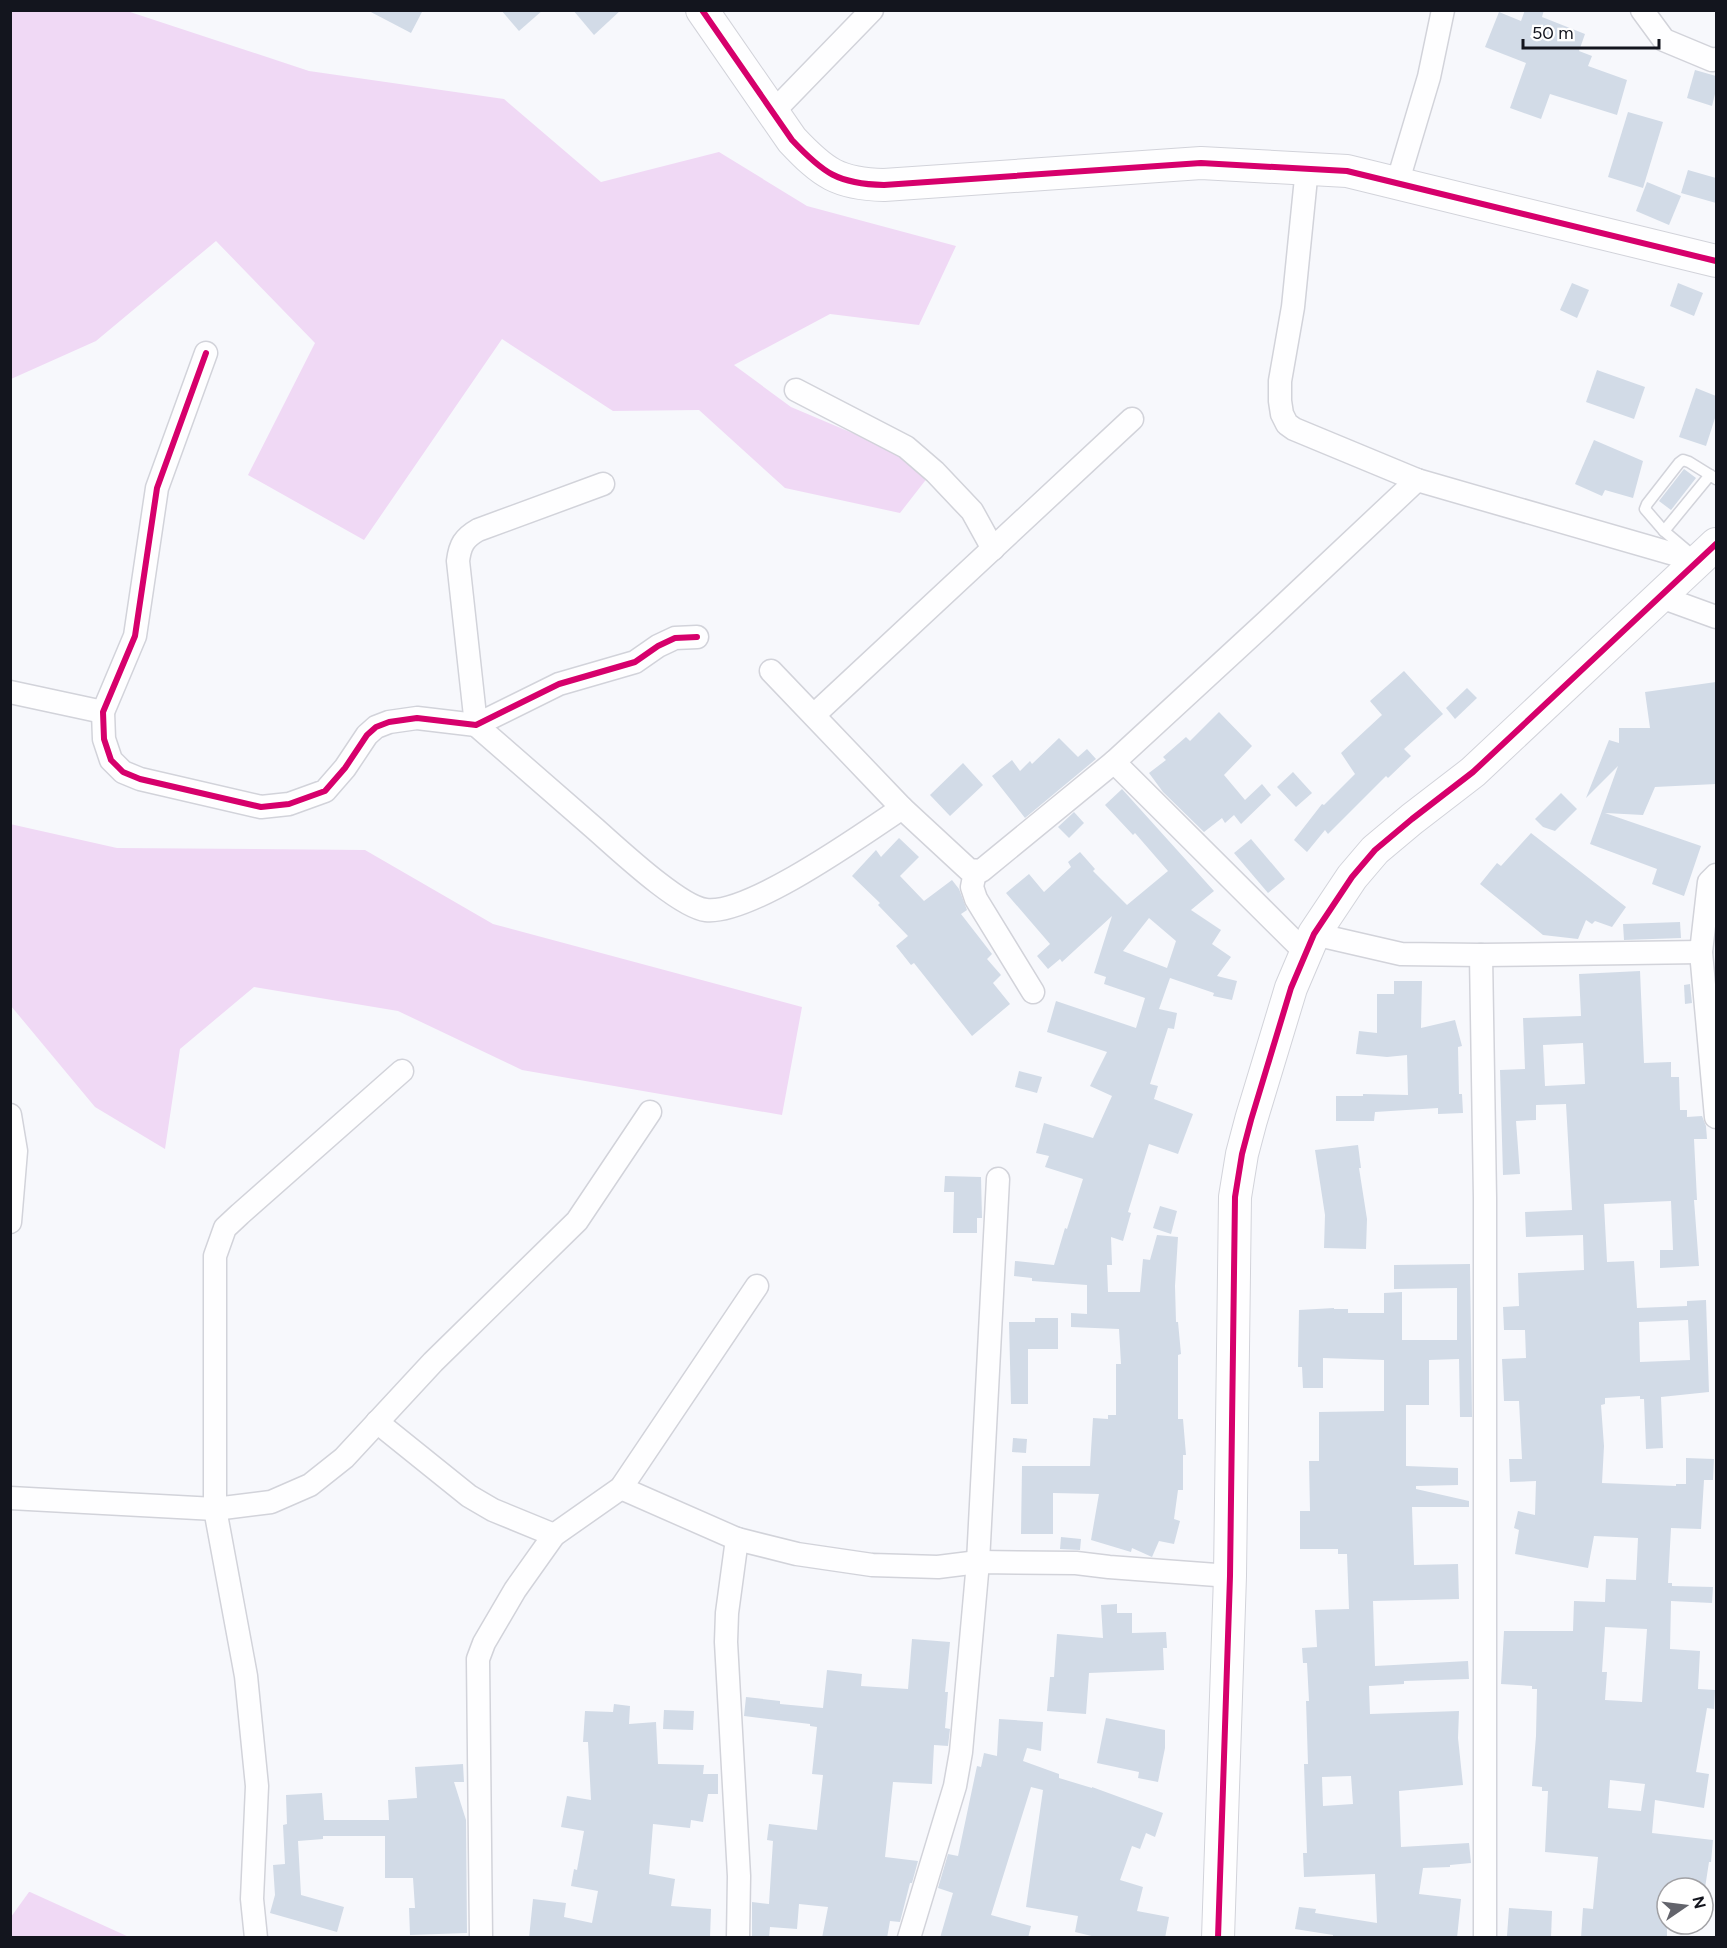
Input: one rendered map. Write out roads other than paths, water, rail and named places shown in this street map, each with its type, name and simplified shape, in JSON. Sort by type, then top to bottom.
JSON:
[{"type":"street","points":[[702,10],[792,140],[810,159],[831,175],[863,184],[884,185],[1201,163],[1347,171],[1716,261]]},
{"type":"street","points":[[774,111],[872,10]]},
{"type":"street","points":[[1397,184],[1429,77],[1443,10]]},
{"type":"street","points":[[1642,10],[1664,40],[1716,60]]},
{"type":"street","points":[[1307,168],[1293,307],[1281,381],[1280,401],[1282,414],[1287,424],[1294,429],[1417,480],[1704,555]]},
{"type":"street","points":[[206,353],[157,488],[135,636],[103,712],[104,738],[111,760],[123,772],[140,779],[261,807],[289,804],[325,791],[345,768],[367,735],[376,727],[389,722],[417,718],[476,725],[559,684],[635,662],[658,646],[675,638],[697,637]]},
{"type":"street","points":[[796,390],[906,447],[935,472],[972,511],[993,549]]},
{"type":"street","points":[[814,715],[1132,419]]},
{"type":"street","points":[[771,671],[902,808],[969,870],[975,872],[987,868],[1114,762],[1417,480]]},
{"type":"street","points":[[603,484],[478,530],[466,538],[460,547],[458,561],[476,725],[655,880],[691,906],[706,910],[724,909],[746,901],[810,869],[902,808]]},
{"type":"street","points":[[1218,1938],[1230,1576],[1235,1197],[1242,1154],[1254,1109],[1291,988],[1309,943],[1352,877],[1375,850],[1473,772],[1662,597],[1704,555]]},
{"type":"street","points":[[1662,597],[1716,617]]},
{"type":"street","points":[[10,692],[103,712]]},
{"type":"street","points":[[1114,762],[1309,943],[1401,954],[1701,952]]},
{"type":"street","points":[[975,872],[972,887],[976,899],[1033,992]]},
{"type":"street","points":[[1716,875],[1709,882],[1701,952],[1716,1117]]},
{"type":"street","points":[[1481,955],[1485,1233],[1485,1938]]},
{"type":"street","points":[[256,1938],[252,1899],[257,1786],[246,1676],[215,1509],[214,1256],[225,1228],[402,1071]]},
{"type":"street","points":[[10,1498],[215,1509],[271,1502],[310,1485],[344,1458],[434,1362],[577,1221],[650,1112]]},
{"type":"street","points":[[10,1116],[16,1151],[10,1222]]},
{"type":"street","points":[[909,1938],[955,1786],[961,1752],[978,1562],[998,1179]]},
{"type":"street","points":[[481,1938],[478,1659],[484,1643],[515,1590],[554,1535],[621,1488],[757,1286]]},
{"type":"street","points":[[377,1422],[469,1496],[493,1510],[554,1535]]},
{"type":"street","points":[[621,1488],[737,1539],[797,1554],[872,1565],[938,1567],[978,1562],[1076,1563],[1230,1576]]},
{"type":"street","points":[[737,1539],[727,1613],[726,1642],[739,1876],[738,1938]]},
{"type":"lane","points":[[1664,531],[1713,477],[1683,460],[1645,509],[1664,531],[1704,555]]}]
